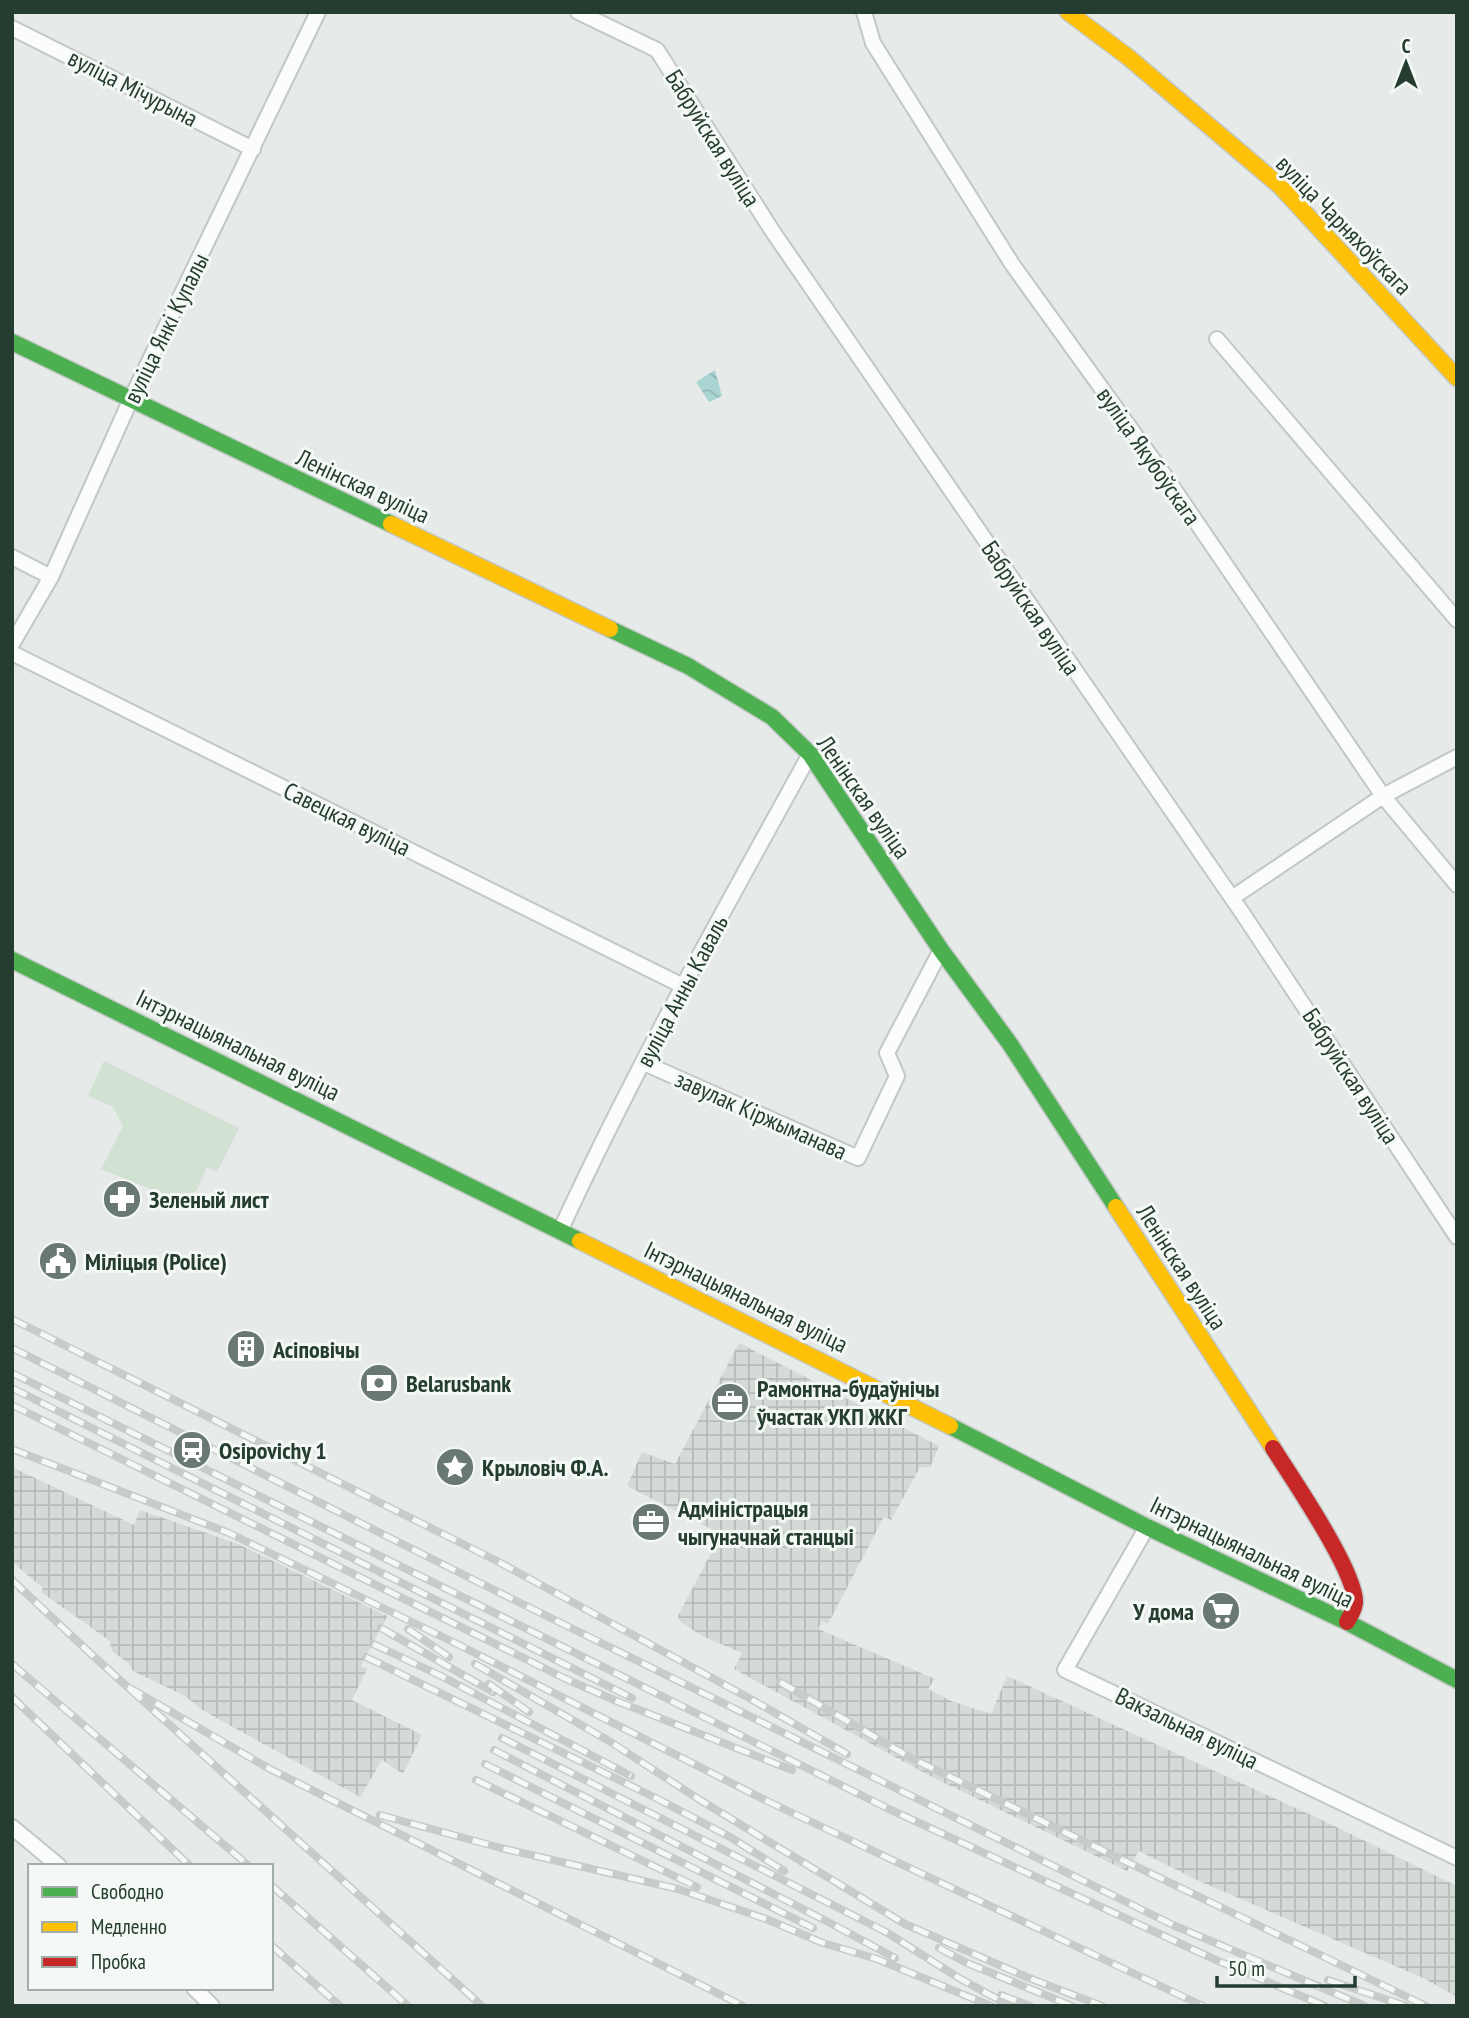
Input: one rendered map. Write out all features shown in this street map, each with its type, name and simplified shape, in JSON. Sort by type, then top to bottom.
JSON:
[{"type":"street","name":"вуліца Янкі Купалы","points":[[12,644],[51,577],[130,401],[318,12]]},
{"type":"street","name":"Бабруйская вуліца","points":[[578,12],[657,50],[773,232],[1232,898],[1457,1237]]},
{"type":"street","name":"вуліца Якубоўскага","points":[[864,12],[873,43],[1012,264],[1167,479],[1383,796],[1457,885]]},
{"type":"street","name":"вуліца Чарняхоўскага","points":[[1068,12],[1128,57],[1280,186],[1457,378]]},
{"type":"street","name":"вуліца Мічурына","points":[[12,27],[253,149]]},
{"type":"street","points":[[1217,339],[1457,620]]},
{"type":"street","name":"Ленінская вуліца","points":[[12,342],[130,401],[688,666],[772,717],[810,754],[942,950],[1010,1044],[1332,1544],[1354,1592],[1355,1601],[1347,1622]]},
{"type":"street","points":[[12,557],[51,577]]},
{"type":"street","name":"Савецкая вуліца","points":[[12,653],[683,986]]},
{"type":"street","name":"вуліца Анны Каваль","points":[[560,1231],[600,1145],[683,986],[810,754]]},
{"type":"street","points":[[1232,898],[1383,796],[1457,757]]},
{"type":"street","name":"завулак Кіржыманава","points":[[644,1063],[858,1158],[897,1076],[887,1054],[942,950]]},
{"type":"street","name":"Інтэрнацыянальная вуліца","points":[[12,960],[814,1356],[1147,1527],[1347,1622],[1457,1680]]},
{"type":"street","name":"Вакзальная вуліца","points":[[1147,1527],[1065,1670],[1457,1858]]},
{"type":"street","points":[[12,1827],[57,1864]]},
{"type":"street","points":[[196,1990],[212,2006]]},
{"type":"shaded area","points":[[739,1343],[939,1446],[930,1467],[920,1467],[891,1520],[884,1517],[828,1624],[822,1621],[818,1629],[935,1679],[928,1689],[951,1701],[991,1714],[1007,1676],[1324,1821],[1457,1886],[1457,1997],[1423,1978],[1197,1880],[1139,1851],[1127,1871],[930,1776],[734,1669],[742,1653],[702,1636],[681,1622],[678,1616],[721,1534],[627,1486],[642,1452],[675,1464]]},
{"type":"shaded area","points":[[12,1467],[134,1525],[140,1510],[238,1544],[387,1616],[361,1666],[367,1669],[352,1700],[422,1735],[403,1774],[382,1760],[360,1797],[202,1710],[185,1696],[133,1671],[128,1663],[112,1651],[110,1641],[41,1592],[43,1588],[12,1562]]},
{"type":"green space","points":[[104,1061],[239,1128],[217,1172],[207,1167],[197,1190],[180,1201],[101,1169],[123,1126],[113,1107],[88,1096]]},
{"type":"water","points":[[715,370],[722,396],[709,402],[696,382]]},
{"type":"railway","points":[[12,1319],[497,1561],[847,1754]]},
{"type":"railway","points":[[12,1348],[484,1585],[1173,1925],[1365,2006]]},
{"type":"railway","points":[[12,1373],[889,1809],[1216,1960],[1325,2006]]},
{"type":"railway","points":[[12,1388],[632,1698]]},
{"type":"railway","points":[[12,1405],[566,1679],[792,1770]]},
{"type":"railway","points":[[12,1449],[229,1533],[457,1644],[767,1801],[1203,2006]]},
{"type":"railway","points":[[12,1580],[482,2006]]},
{"type":"railway","points":[[381,1628],[493,1692]]},
{"type":"railway","points":[[408,1629],[449,1657]]},
{"type":"railway","points":[[373,1644],[441,1676],[631,1776]]},
{"type":"railway","points":[[366,1657],[656,1798],[730,1837],[784,1871]]},
{"type":"railway","points":[[12,1664],[247,1864]]},
{"type":"railway","points":[[475,1664],[609,1741],[700,1800],[905,1924],[1029,1978],[1102,2006]]},
{"type":"railway","points":[[780,1682],[911,1758],[1426,2006]]},
{"type":"railway","points":[[489,1684],[529,1712]]},
{"type":"railway","points":[[128,1687],[270,1769],[743,2006]]},
{"type":"railway","points":[[12,1697],[188,1864]]},
{"type":"railway","points":[[502,1738],[886,1932],[1010,2006]]},
{"type":"railway","points":[[494,1750],[895,1958]]},
{"type":"railway","points":[[485,1764],[813,1928]]},
{"type":"railway","points":[[476,1780],[697,1887]]},
{"type":"railway","points":[[380,1815],[501,1848],[678,1889],[766,1919],[823,1943],[877,1959],[991,2006]]},
{"type":"railway","points":[[273,1887],[408,2006]]},
{"type":"railway","points":[[273,1947],[340,2006]]},
{"type":"railway","points":[[939,1948],[967,1963],[1072,2006]]},
{"type":"railway","points":[[1328,1980],[1406,2006]]},
{"type":"railway","points":[[1001,1995],[1030,2006]]},
{"type":"traffic: fast","points":[[12,342],[391,524]]},
{"type":"traffic: fast","points":[[610,629],[688,666],[772,717],[810,754],[941,950],[1010,1044],[1116,1207]]},
{"type":"traffic: fast","points":[[12,960],[580,1241]]},
{"type":"traffic: fast","points":[[950,1426],[1147,1527],[1347,1622],[1457,1680]]},
{"type":"traffic: slow","points":[[1068,12],[1128,57],[1280,186],[1457,378]]},
{"type":"traffic: slow","points":[[391,524],[610,629]]},
{"type":"traffic: slow","points":[[1116,1207],[1273,1448]]},
{"type":"traffic: slow","points":[[580,1241],[950,1426]]},
{"type":"traffic: jam","points":[[1273,1448],[1321,1524],[1345,1569],[1353,1588],[1355,1602],[1347,1622]]},
{"type":"place","name":"Зеленый лист","points":[[122,1199]]},
{"type":"place","name":"Міліцыя (Police)","points":[[58,1261]]},
{"type":"place","name":"Асіповічы","points":[[246,1349]]},
{"type":"place","name":"Belarusbank","points":[[379,1383]]},
{"type":"place","name":"Рамонтна-будаўнічы ўчастак УКП ЖКГ","points":[[730,1402]]},
{"type":"place","name":"Osipovichy 1","points":[[192,1450]]},
{"type":"place","name":"Крыловіч Ф.А.","points":[[455,1467]]},
{"type":"place","name":"Адміністрацыя чыгуначнай станцыі","points":[[651,1522]]},
{"type":"place","name":"У дома","points":[[1221,1611]]}]
